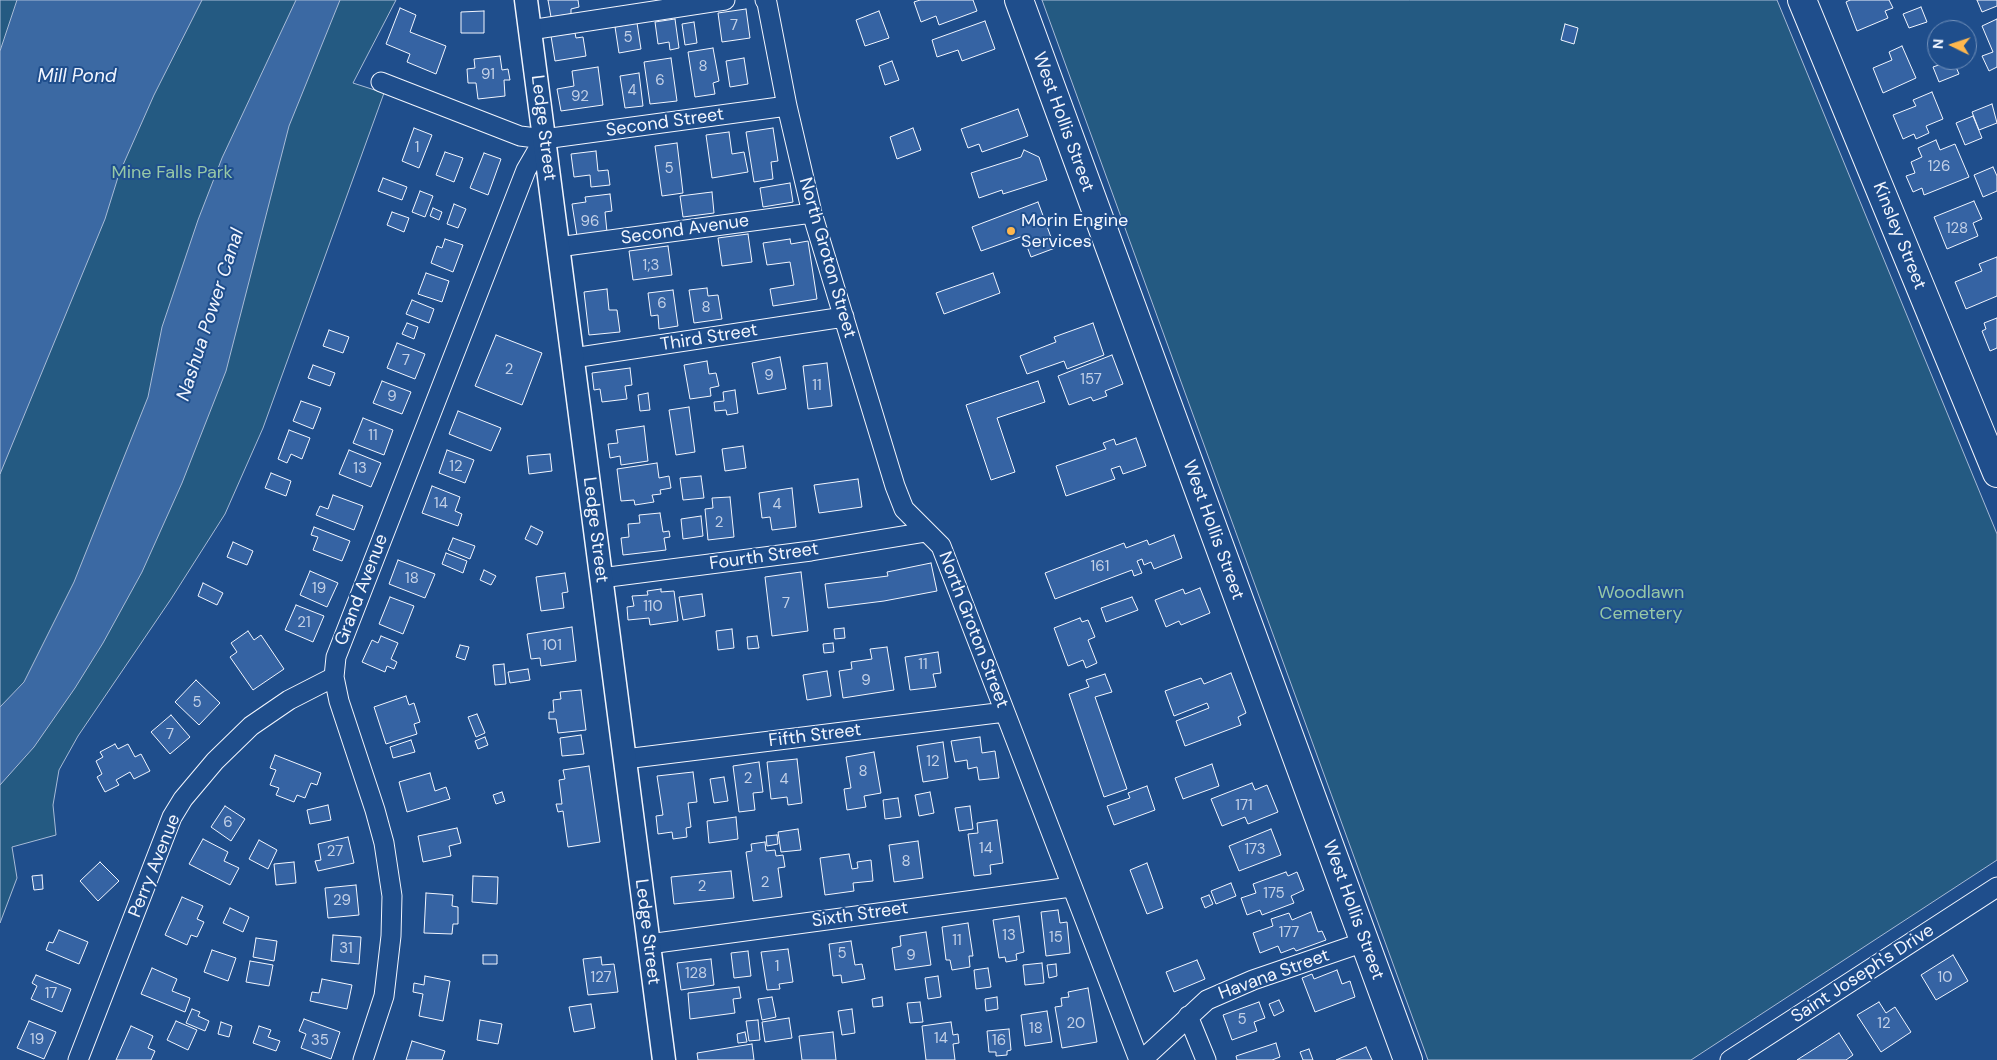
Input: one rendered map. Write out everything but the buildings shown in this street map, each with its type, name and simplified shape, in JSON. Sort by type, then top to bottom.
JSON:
[{"type":"main road","name":"West Hollis Street","points":[[1019,0],[1408,1060]]},
{"type":"main road","name":"Kinsley Street","points":[[1802,0],[1997,472]]},
{"type":"street","name":"Ledge Street","points":[[526,0],[664,1060]]},
{"type":"street","points":[[530,30],[725,0]]},
{"type":"street","name":"North Groton Street","points":[[765,0],[812,213],[895,486],[904,508],[941,546],[1071,887],[1140,1060]]},
{"type":"street","name":"Second Street","points":[[381,82],[520,136],[544,139],[787,106]]},
{"type":"street","name":"Grand Avenue","points":[[363,1060],[384,996],[390,946],[392,896],[384,843],[339,701],[334,677],[336,657],[526,170],[544,139]]},
{"type":"street","name":"Second Avenue","points":[[558,248],[812,213]]},
{"type":"street","name":"Third Street","points":[[573,358],[844,317]]},
{"type":"street","name":"Fourth Street","points":[[601,578],[811,551],[926,532]]},
{"type":"street","name":"Perry Avenue","points":[[78,1060],[172,817],[183,799],[215,761],[250,726],[289,700],[334,677]]},
{"type":"street","name":"Fifth Street","points":[[625,760],[1005,712]]},
{"type":"street","name":"Sixth Street","points":[[649,944],[1071,887]]},
{"type":"street","name":"Saint Joseph's Drive","points":[[1730,1060],[1997,887]]},
{"type":"street","name":"Havana Street","points":[[1140,1060],[1207,1000],[1253,980],[1364,942]]},
{"type":"street","points":[[1188,1016],[1206,1060]]},
{"type":"green space","name":"Mine Falls Park","points":[[0,0],[396,0],[353,83],[384,93],[263,428],[225,514],[171,599],[78,736],[59,770],[53,805],[56,835],[12,847],[17,878],[0,923]]},
{"type":"green space","name":"Woodlawn Cemetery","points":[[1042,0],[1777,0],[1997,534],[1997,860],[1691,1060],[1428,1060]]},
{"type":"water","name":"Mill Pond","points":[[17,0],[202,0],[154,95],[119,174],[105,219],[0,474],[0,51]]},
{"type":"water","name":"Nashua Power Canal","points":[[296,0],[340,0],[289,126],[226,371],[182,483],[142,572],[103,643],[75,688],[34,747],[0,785],[0,707],[24,682],[74,582],[148,397],[162,327],[198,220],[222,158]]},
{"type":"place","name":"Morin Engine Services","points":[[1011,231]]}]
